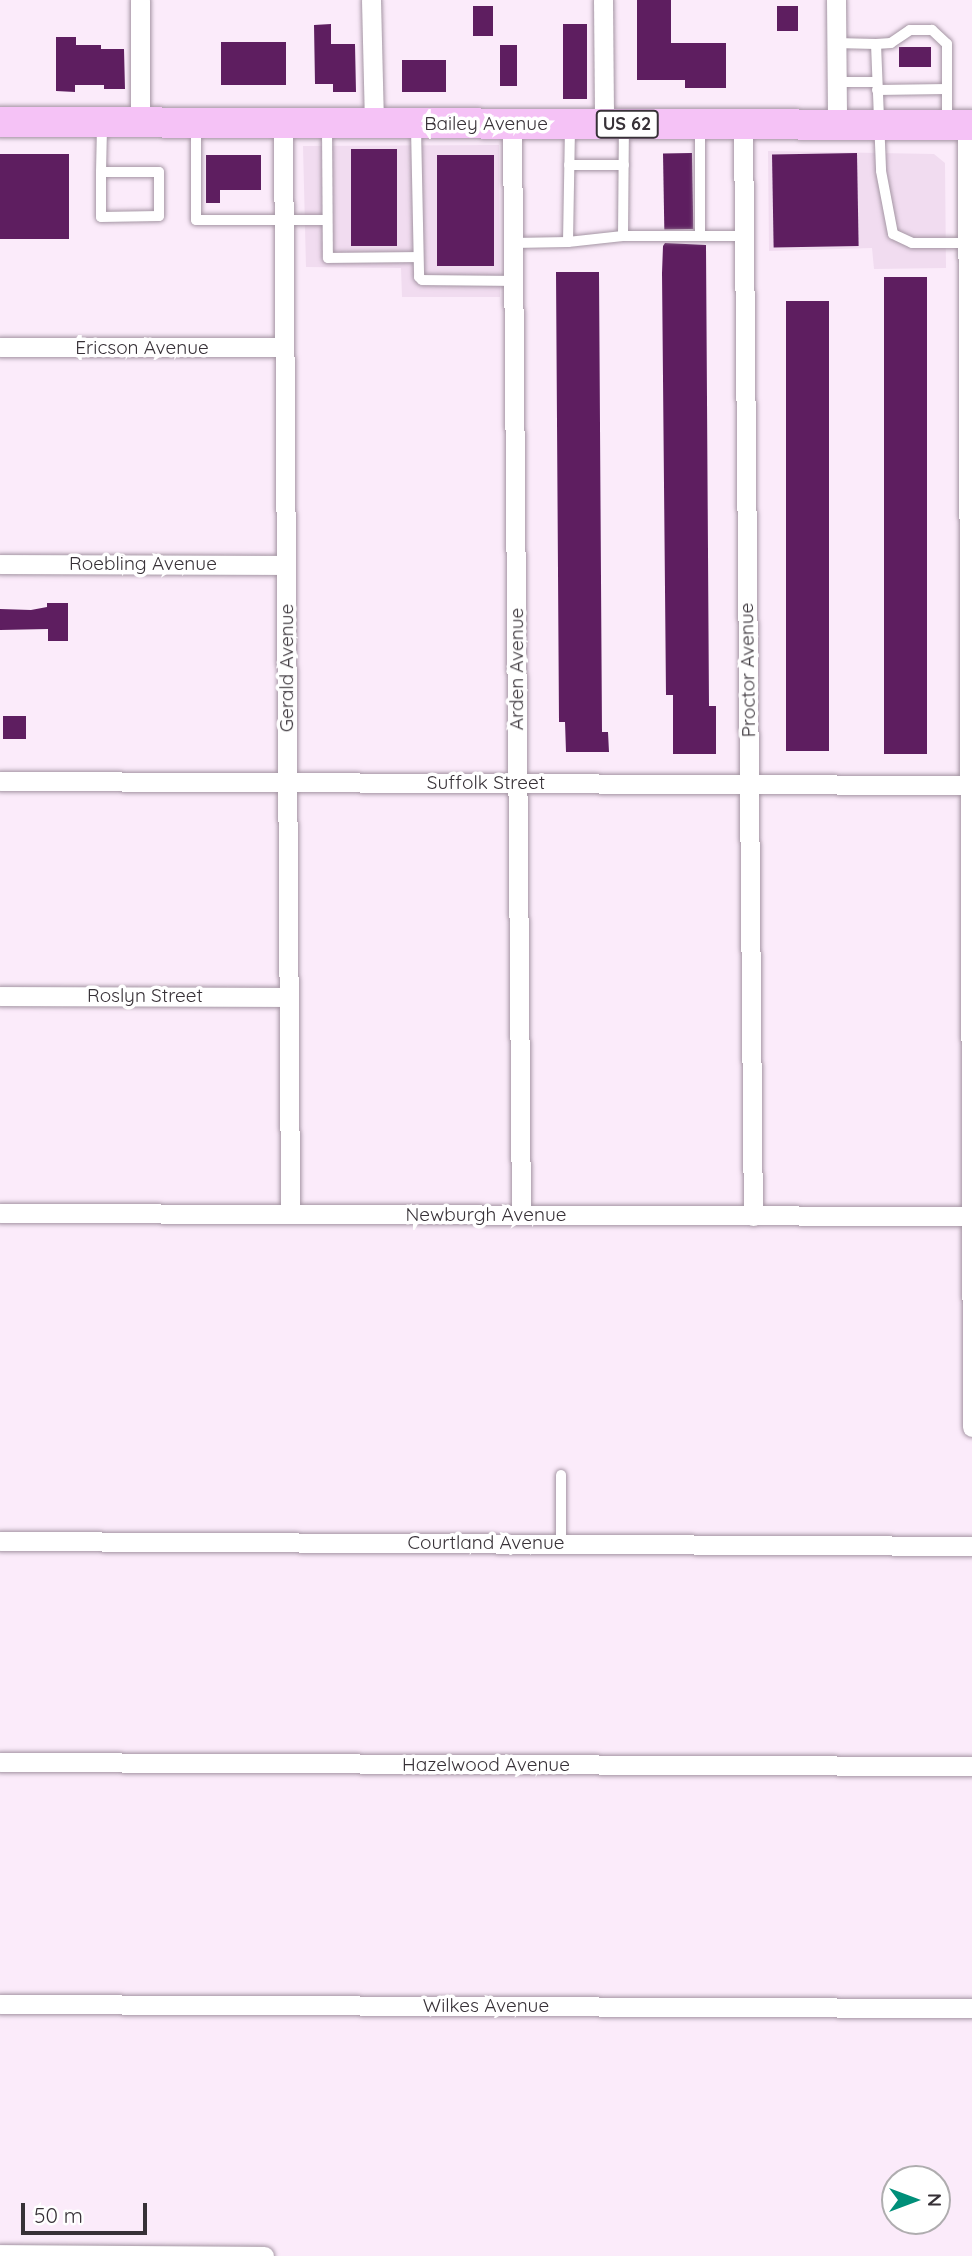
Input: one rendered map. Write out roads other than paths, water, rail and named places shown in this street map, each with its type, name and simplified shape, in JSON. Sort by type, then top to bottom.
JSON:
[{"type":"main road","name":"Bailey Avenue","points":[[0,122],[962,125]]},
{"type":"street","points":[[140,0],[140,123]]},
{"type":"street","points":[[371,0],[374,124]]},
{"type":"street","points":[[603,0],[614,124]]},
{"type":"street","points":[[836,0],[836,125]]},
{"type":"street","name":"Gerald Avenue","points":[[283,123],[290,1213]]},
{"type":"street","name":"Arden Avenue","points":[[512,124],[522,1214]]},
{"type":"street","name":"Proctor Avenue","points":[[743,124],[753,1216]]},
{"type":"street","points":[[962,125],[967,243],[972,1427]]},
{"type":"street","name":"Ericson Avenue","points":[[0,347],[284,348]]},
{"type":"street","name":"Roebling Avenue","points":[[0,564],[286,565]]},
{"type":"street","name":"Suffolk Street","points":[[0,781],[970,785]]},
{"type":"street","name":"Roslyn Street","points":[[0,996],[289,997]]},
{"type":"street","name":"Newburgh Avenue","points":[[0,1213],[971,1216]]},
{"type":"street","name":"Courtland Avenue","points":[[0,1541],[972,1546]]},
{"type":"street","name":"Hazelwood Avenue","points":[[0,1762],[972,1766]]},
{"type":"street","name":"Wilkes Avenue","points":[[0,2004],[972,2008]]},
{"type":"street","points":[[0,2254],[264,2256]]},
{"type":"lane","points":[[836,43],[891,43],[910,30],[932,30],[947,44],[947,89],[962,125]]},
{"type":"lane","points":[[876,44],[881,171],[893,234],[912,243],[967,243]]},
{"type":"lane","points":[[836,82],[947,89]]},
{"type":"lane","points":[[102,122],[102,172],[102,217],[159,216],[159,172],[102,172]]},
{"type":"lane","points":[[196,123],[196,220],[327,220]]},
{"type":"lane","points":[[327,124],[328,258],[418,257]]},
{"type":"lane","points":[[416,124],[419,277],[422,280],[514,281]]},
{"type":"lane","points":[[568,242],[570,124]]},
{"type":"lane","points":[[614,124],[624,164],[623,236]]},
{"type":"lane","points":[[699,124],[699,236]]},
{"type":"lane","points":[[569,164],[624,164]]},
{"type":"lane","points":[[513,243],[568,242],[623,236],[744,236]]},
{"type":"lane","points":[[561,1475],[561,1543]]}]
